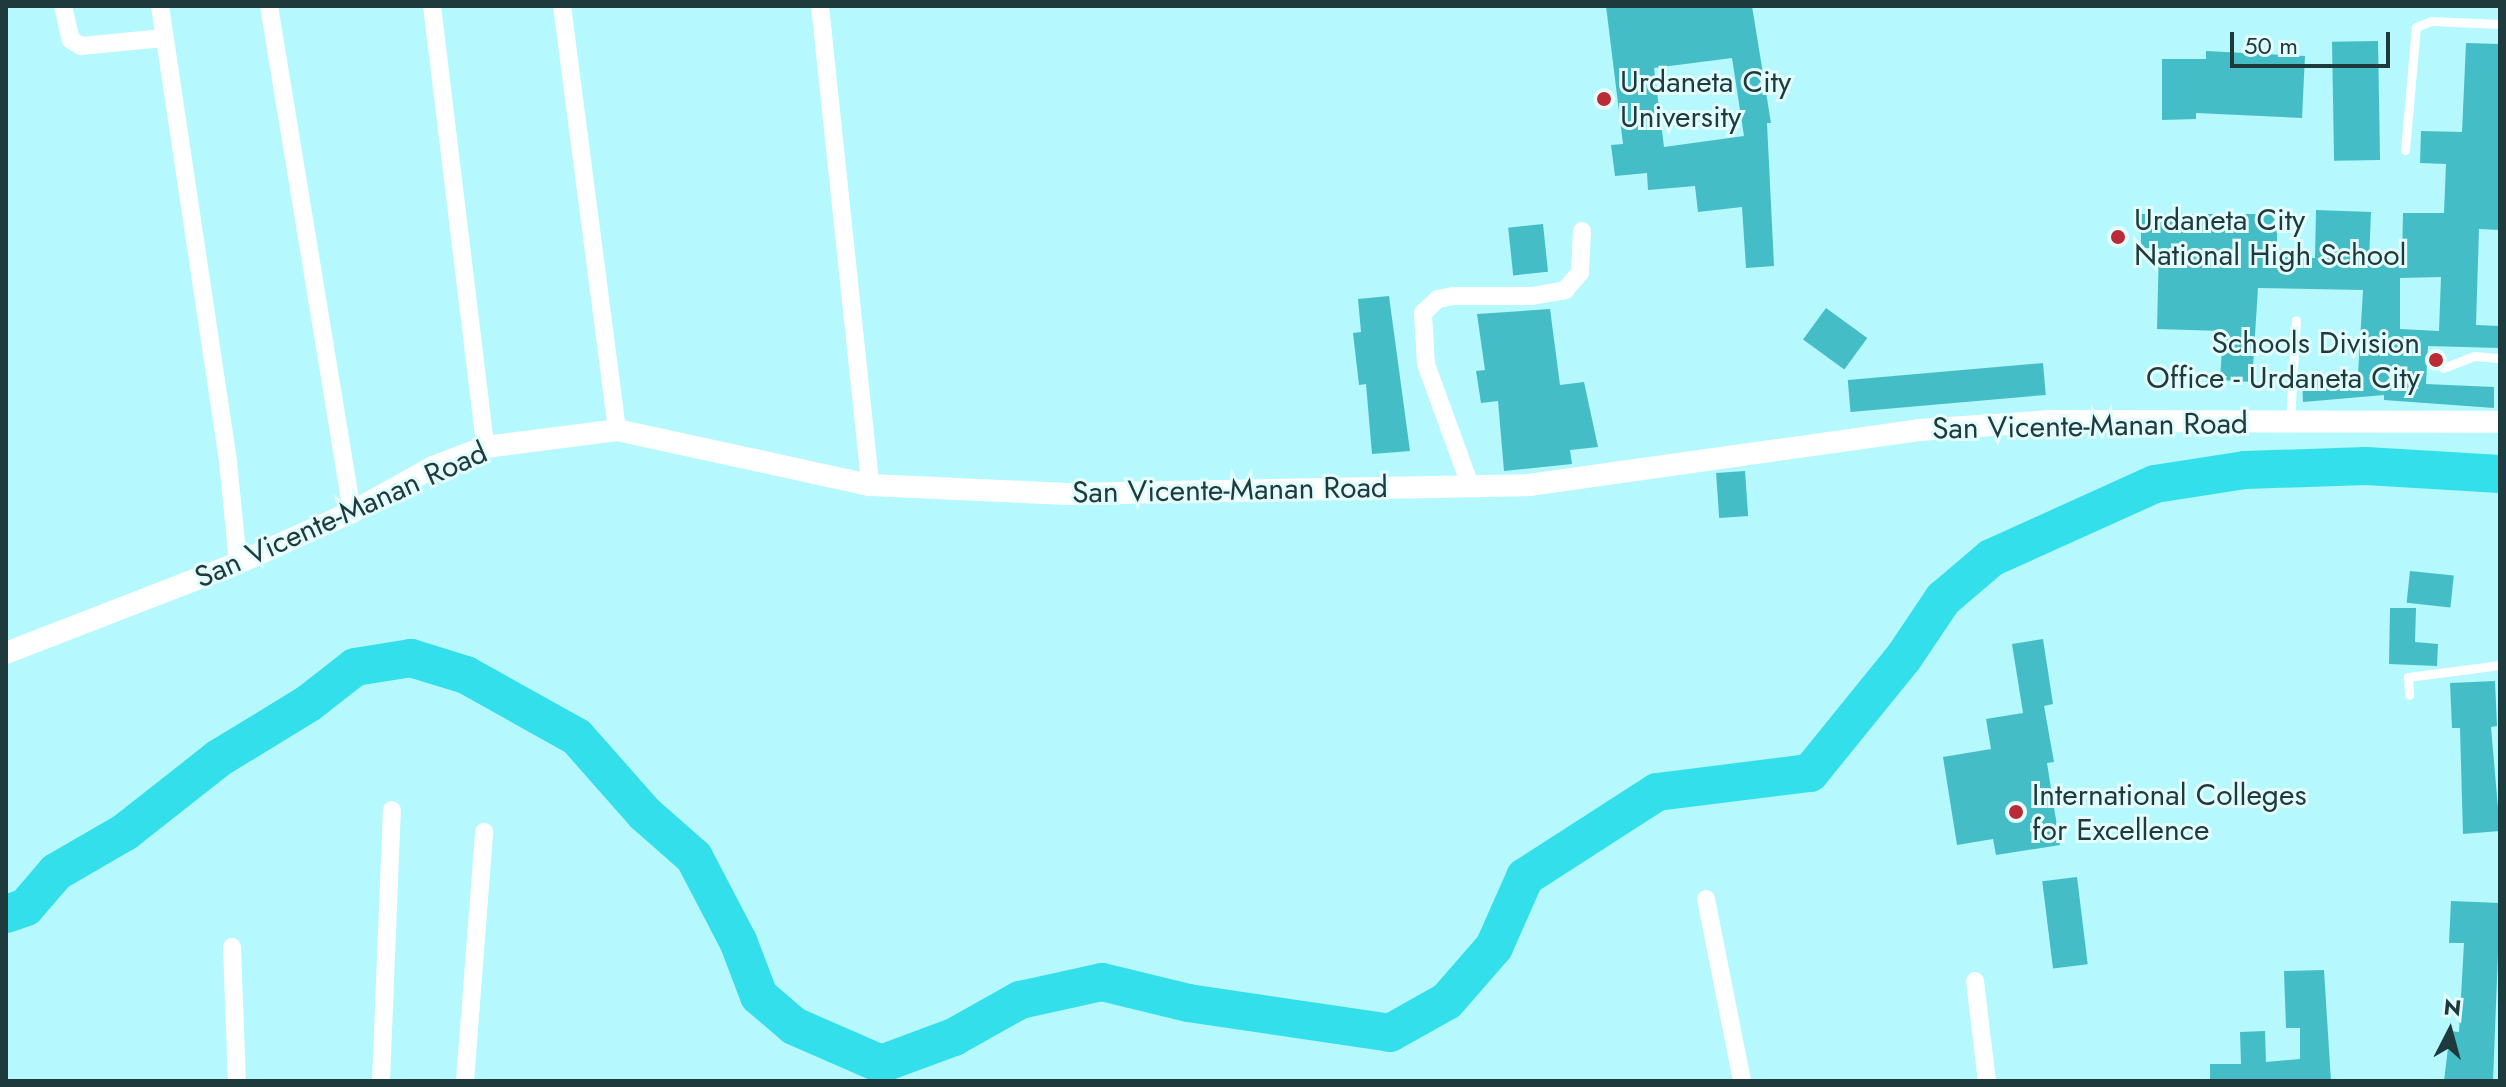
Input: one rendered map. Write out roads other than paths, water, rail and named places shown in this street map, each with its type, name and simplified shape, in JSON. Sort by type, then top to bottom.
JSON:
[{"type":"street","points":[[63,6],[71,40],[81,46],[164,38]]},
{"type":"street","points":[[160,6],[228,462],[238,563]]},
{"type":"street","points":[[269,6],[352,512]]},
{"type":"street","points":[[432,6],[485,447]]},
{"type":"street","points":[[562,6],[617,430]]},
{"type":"street","points":[[820,6],[870,485]]},
{"type":"street","points":[[1470,485],[1426,364],[1423,313],[1438,299],[1454,296],[1532,296],[1565,290],[1580,273],[1582,231]]},
{"type":"street","name":"San Vicente-Manan Road","points":[[6,653],[238,563],[352,512],[433,467],[485,447],[617,430],[870,485],[1068,494],[1470,485],[1598,478],[1919,430],[2050,421],[2500,422]]},
{"type":"street","points":[[381,1081],[392,810]]},
{"type":"street","points":[[465,1081],[484,832]]},
{"type":"street","points":[[1706,899],[1742,1081]]},
{"type":"street","points":[[232,947],[237,1081]]},
{"type":"street","points":[[1975,981],[1987,1081]]},
{"type":"lane","points":[[2405,150],[2416,27],[2432,21],[2500,24]]},
{"type":"lane","points":[[2290,423],[2296,320]]},
{"type":"lane","points":[[2443,368],[2464,358],[2500,358]]},
{"type":"lane","points":[[2409,695],[2408,677],[2500,665]]},
{"type":"waterway","points":[[6,914],[26,907],[56,872],[125,832],[219,758],[309,703],[355,667],[411,658],[466,675],[577,737],[645,814],[694,857],[738,941],[759,996],[794,1026],[881,1064],[954,1037],[1020,1000],[1102,982],[1188,1003],[1390,1033],[1447,1001],[1494,947],[1525,877],[1657,792],[1810,773],[1904,657],[1943,599],[1991,558],[2155,484],[2245,470],[2366,466],[2500,474]]},
{"type":"place","name":"Urdaneta City University","points":[[1604,99]]},
{"type":"place","name":"Urdaneta City National High School","points":[[2118,237]]},
{"type":"place","name":"Schools Division Office - Urdaneta City","points":[[2436,360]]},
{"type":"place","name":"International Colleges for Excellence","points":[[2016,812]]}]
